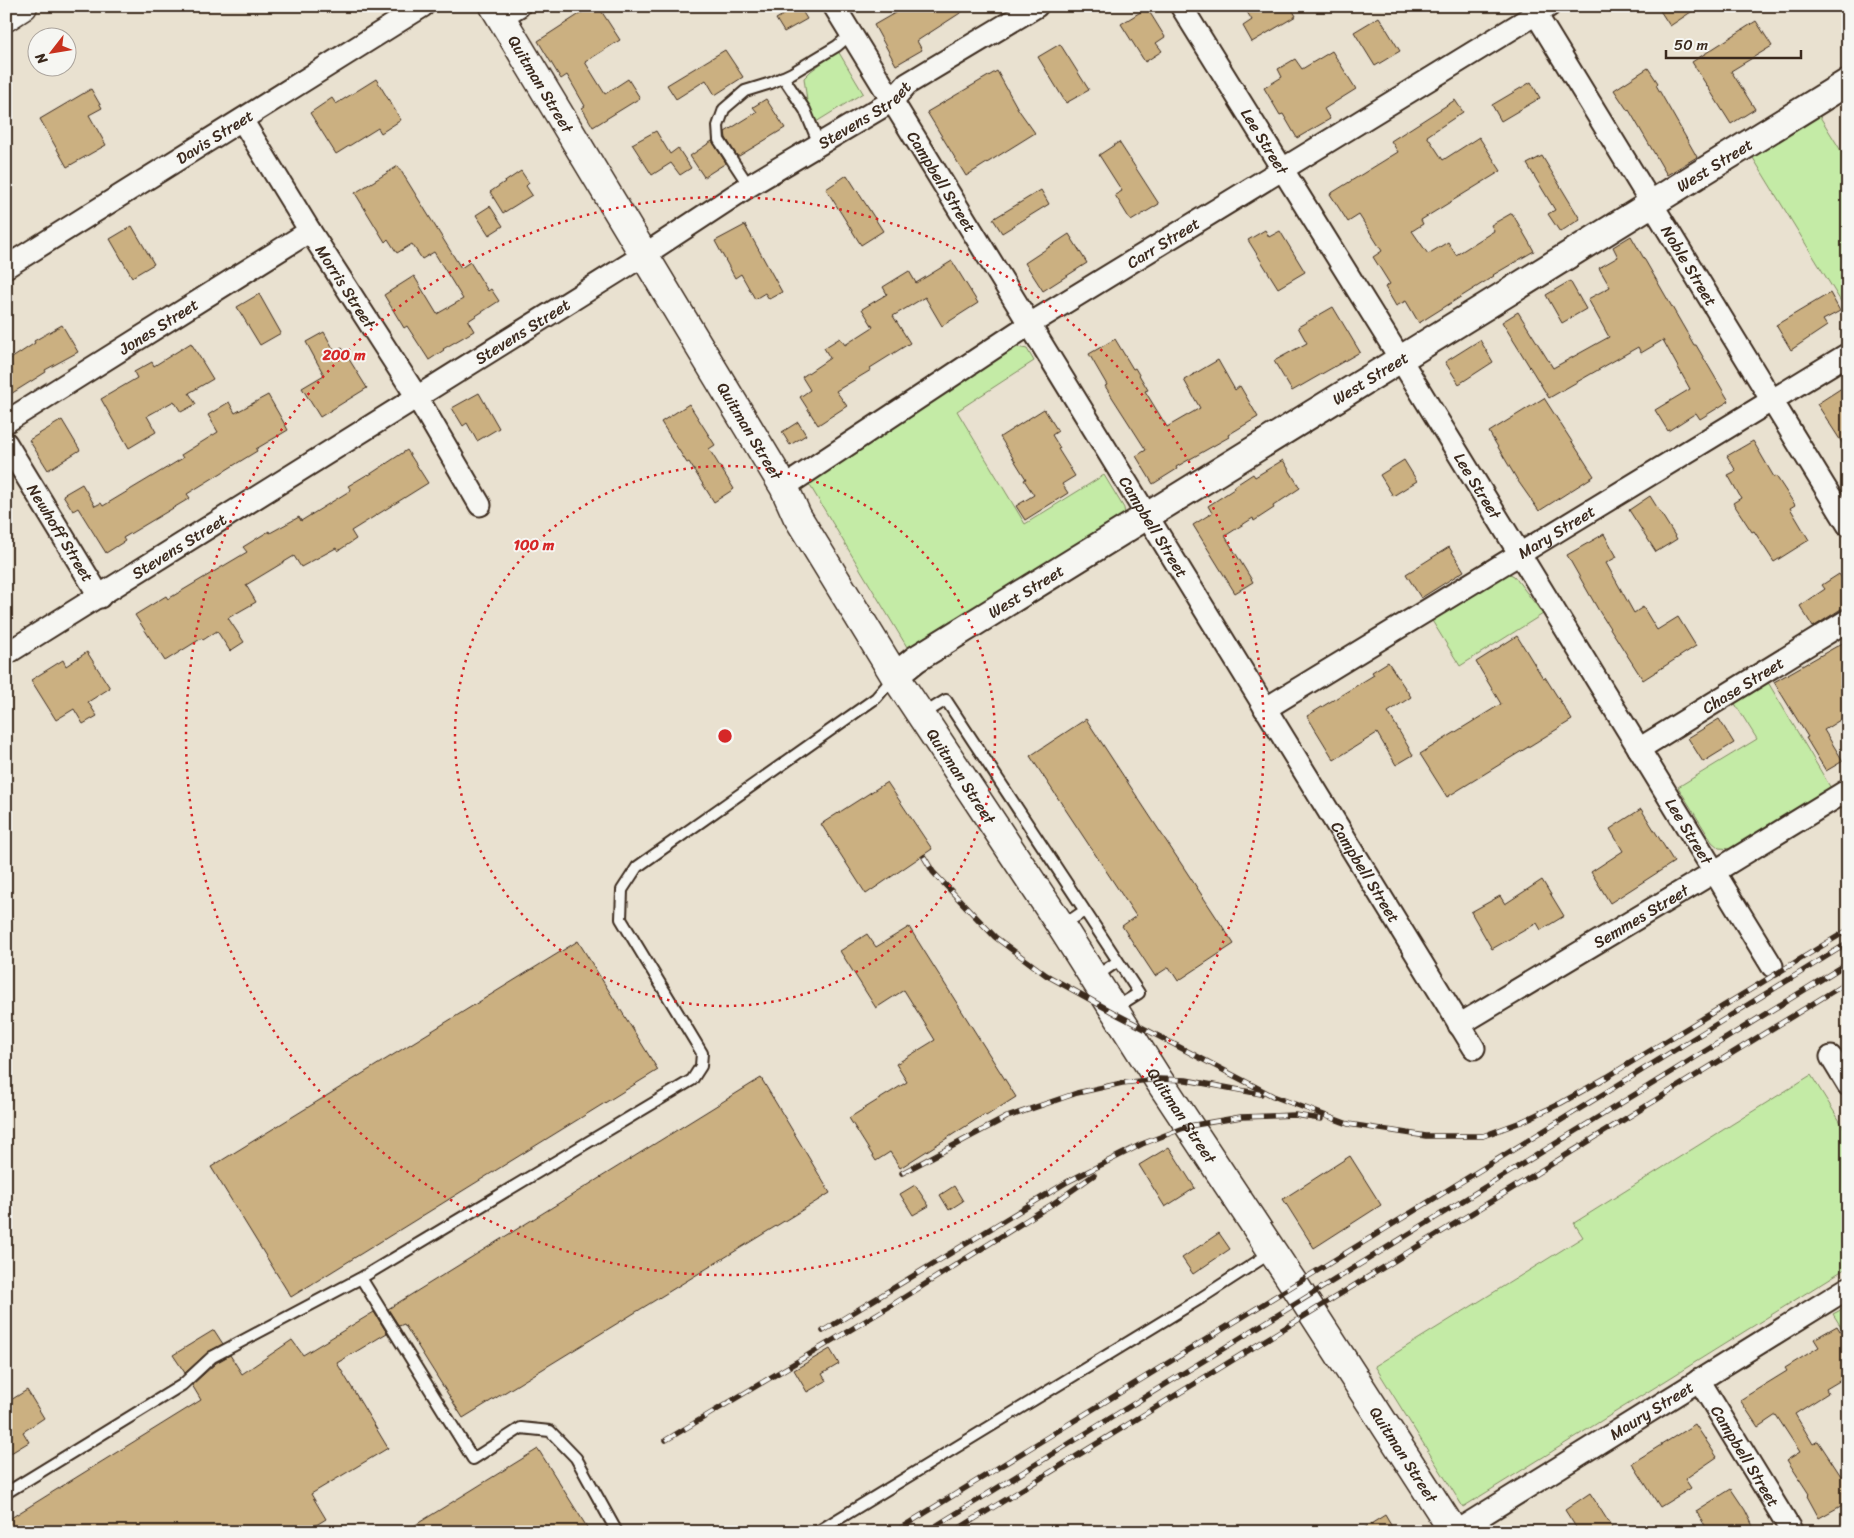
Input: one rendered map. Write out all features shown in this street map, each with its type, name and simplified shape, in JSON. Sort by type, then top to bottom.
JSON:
[{"type":"main road","points":[[6,17],[23,6]]},
{"type":"main road","name":"Quitman Street","points":[[504,10],[644,255],[784,487],[797,516],[895,676],[1062,926],[1158,1079],[1455,1532]]},
{"type":"street","name":"Davis Street","points":[[6,267],[423,6]]},
{"type":"street","name":"Campbell Street","points":[[834,6],[1474,1048]]},
{"type":"street","name":"Stevens Street","points":[[6,654],[100,597],[644,255],[748,186],[892,101],[908,84],[1037,6]]},
{"type":"street","name":"Lee Street","points":[[1181,6],[1402,360],[1772,966]]},
{"type":"street","name":"Carr Street","points":[[784,487],[1030,324],[1283,170],[1538,9]]},
{"type":"street","name":"Noble Street","points":[[1538,9],[1652,205],[1848,525]]},
{"type":"street","name":"West Street","points":[[895,676],[916,659],[1402,360],[1848,82]]},
{"type":"street","name":"Morris Street","points":[[242,120],[417,397],[480,505]]},
{"type":"street","name":"Jones Street","points":[[6,422],[310,230]]},
{"type":"street","name":"Mary Street","points":[[1265,709],[1848,354]]},
{"type":"street","name":"Newhoff Street","points":[[6,443],[100,597]]},
{"type":"street","name":"Chase Street","points":[[1639,749],[1848,620]]},
{"type":"street","name":"Semmes Street","points":[[1459,1025],[1848,790]]},
{"type":"street","points":[[1831,1057],[1848,1085]]},
{"type":"street","name":"Maury Street","points":[[1455,1532],[1848,1288]]},
{"type":"street","name":"Campbell Street","points":[[1699,1380],[1792,1532]]},
{"type":"lane","points":[[748,186],[719,140],[718,126],[724,109],[745,91],[783,77],[836,46],[851,34]]},
{"type":"lane","points":[[783,77],[805,110],[819,144]]},
{"type":"lane","points":[[6,1492],[182,1385],[212,1357],[361,1278],[692,1080],[701,1066],[702,1053],[621,919],[622,890],[637,867],[876,698],[895,676]]},
{"type":"lane","points":[[922,715],[946,700],[1118,961],[1139,994],[1114,1008]]},
{"type":"lane","points":[[1062,926],[1084,911]]},
{"type":"lane","points":[[1094,977],[1118,961]]},
{"type":"lane","points":[[817,1532],[1273,1252]]},
{"type":"lane","points":[[361,1278],[473,1459],[522,1428],[550,1431],[576,1458],[617,1532]]},
{"type":"green space","points":[[838,51],[863,93],[816,122],[807,101],[804,78]]},
{"type":"green space","points":[[1817,112],[1848,162],[1848,313],[1750,153]]},
{"type":"green space","points":[[1017,347],[1027,349],[1034,361],[957,411],[1025,524],[1104,475],[1124,508],[1125,516],[910,652],[809,484],[1006,351]]},
{"type":"green space","points":[[1508,573],[1514,576],[1543,614],[1460,666],[1431,619]]},
{"type":"green space","points":[[1766,679],[1832,790],[1733,849],[1719,848],[1712,842],[1678,787],[1757,739],[1732,699]]},
{"type":"green space","points":[[1811,1075],[1848,1134],[1848,1267],[1463,1507],[1375,1366],[1583,1237],[1574,1223]]},
{"type":"green space","points":[[1848,1306],[1848,1338],[1833,1314]]},
{"type":"building","points":[[592,6],[598,6],[620,40],[585,62],[605,94],[628,79],[640,98],[593,127],[582,108],[585,106],[567,75],[561,79],[538,41]]},
{"type":"building","points":[[799,6],[807,19],[784,32],[776,19]]},
{"type":"building","points":[[907,6],[971,6],[917,41],[922,50],[896,65],[874,25]]},
{"type":"building","points":[[1257,6],[1290,6],[1296,16],[1252,42],[1243,26],[1252,20],[1247,12]]},
{"type":"building","points":[[1657,6],[1700,6],[1670,26]]},
{"type":"building","points":[[1147,8],[1165,37],[1156,43],[1162,51],[1145,62],[1121,24]]},
{"type":"building","points":[[1379,17],[1400,51],[1375,66],[1354,32]]},
{"type":"building","points":[[1756,21],[1772,46],[1731,71],[1755,109],[1731,124],[1692,62]]},
{"type":"building","points":[[1060,44],[1089,90],[1066,103],[1038,57]]},
{"type":"building","points":[[725,50],[743,77],[715,95],[706,80],[676,99],[667,85]]},
{"type":"building","points":[[1332,51],[1356,89],[1324,109],[1330,119],[1297,138],[1283,114],[1280,115],[1264,88],[1282,77],[1278,69],[1295,59],[1302,69]]},
{"type":"building","points":[[1648,68],[1658,83],[1656,85],[1697,157],[1667,175],[1629,110],[1614,90]]},
{"type":"building","points":[[997,71],[1018,109],[1035,133],[966,176],[927,112]]},
{"type":"building","points":[[376,79],[401,120],[381,133],[378,128],[336,154],[310,113],[332,98],[336,104]]},
{"type":"building","points":[[1531,82],[1540,98],[1501,121],[1492,105]]},
{"type":"building","points":[[91,89],[102,108],[89,115],[106,145],[67,167],[40,119]]},
{"type":"building","points":[[766,99],[785,128],[737,156],[726,138],[725,132],[757,112],[753,107]]},
{"type":"building","points":[[1455,100],[1463,112],[1427,136],[1443,160],[1479,137],[1501,171],[1421,220],[1423,224],[1412,231],[1428,254],[1448,242],[1456,255],[1494,231],[1491,225],[1512,213],[1534,251],[1419,323],[1406,301],[1396,306],[1385,287],[1390,284],[1373,257],[1382,251],[1359,215],[1348,222],[1330,194],[1398,152],[1391,141]]},
{"type":"building","points":[[656,131],[670,154],[678,148],[691,168],[680,175],[671,163],[652,175],[632,144]]},
{"type":"building","points":[[712,141],[726,163],[704,177],[690,156]]},
{"type":"building","points":[[1119,142],[1159,204],[1131,221],[1115,195],[1122,191],[1099,155]]},
{"type":"building","points":[[1542,156],[1580,219],[1560,232],[1548,214],[1555,210],[1527,164]]},
{"type":"building","points":[[398,166],[461,268],[470,262],[488,291],[491,289],[499,301],[468,321],[474,331],[443,349],[429,360],[407,326],[404,328],[384,295],[414,276],[437,314],[463,299],[434,252],[422,259],[412,244],[397,253],[388,239],[385,242],[355,193]]},
{"type":"building","points":[[521,171],[529,183],[526,186],[532,195],[503,213],[490,192]]},
{"type":"building","points":[[847,175],[883,231],[861,245],[826,189]]},
{"type":"building","points":[[1041,190],[1049,204],[1002,233],[993,219]]},
{"type":"building","points":[[490,206],[503,226],[489,235],[476,215]]},
{"type":"building","points":[[745,225],[782,292],[769,299],[765,293],[755,299],[741,274],[735,278],[715,241]]},
{"type":"building","points":[[132,226],[154,264],[132,277],[110,239]]},
{"type":"building","points":[[1265,230],[1269,237],[1280,231],[1305,272],[1278,288],[1248,240]]},
{"type":"building","points":[[1069,234],[1087,263],[1043,291],[1025,263]]},
{"type":"building","points":[[1631,236],[1729,401],[1700,419],[1696,413],[1668,431],[1655,410],[1690,389],[1663,340],[1641,353],[1638,347],[1549,398],[1502,322],[1518,312],[1553,368],[1609,337],[1588,299],[1610,287],[1599,268],[1618,257],[1613,247]]},
{"type":"building","points":[[952,261],[978,303],[942,326],[925,297],[893,316],[910,343],[836,391],[847,406],[818,425],[800,397],[810,390],[802,377],[830,358],[824,348],[840,338],[845,345],[873,327],[862,309],[887,294],[883,287],[909,271],[916,283]]},
{"type":"building","points":[[1570,281],[1586,309],[1562,323],[1546,295]]},
{"type":"building","points":[[1830,293],[1840,311],[1823,320],[1827,326],[1791,350],[1776,325]]},
{"type":"building","points":[[259,294],[281,333],[260,345],[237,307]]},
{"type":"building","points":[[1333,307],[1360,352],[1292,391],[1274,361],[1307,343],[1298,327]]},
{"type":"building","points":[[62,325],[78,352],[45,370],[46,372],[6,397],[6,362],[35,343],[34,341]]},
{"type":"building","points":[[324,332],[335,352],[342,348],[367,388],[320,417],[302,388],[324,375],[306,342]]},
{"type":"building","points":[[1115,339],[1148,390],[1145,391],[1167,427],[1200,408],[1184,380],[1218,360],[1235,390],[1240,386],[1258,417],[1228,435],[1229,437],[1176,467],[1177,469],[1153,484],[1136,456],[1146,450],[1105,386],[1107,385],[1089,354]]},
{"type":"building","points":[[1480,340],[1493,362],[1459,384],[1445,362]]},
{"type":"building","points":[[191,343],[213,379],[189,393],[196,404],[181,412],[174,401],[147,416],[156,432],[129,448],[101,399],[137,378],[134,372],[152,362],[154,366]]},
{"type":"building","points":[[1848,384],[1848,452],[1817,404]]},
{"type":"building","points":[[479,393],[499,428],[477,441],[467,423],[463,426],[452,408]]},
{"type":"building","points":[[268,395],[288,430],[187,494],[190,498],[123,538],[125,541],[106,553],[78,508],[73,511],[63,495],[82,484],[95,506],[101,503],[103,506],[183,458],[181,455],[218,432],[208,415],[229,402],[235,413]]},
{"type":"building","points":[[1544,398],[1594,476],[1539,511],[1518,481],[1489,432]]},
{"type":"building","points":[[689,404],[715,445],[709,449],[734,489],[714,502],[661,422]]},
{"type":"building","points":[[1044,409],[1058,431],[1052,435],[1060,448],[1058,449],[1075,476],[1062,484],[1068,493],[1025,520],[1016,506],[1034,495],[1000,437]]},
{"type":"building","points":[[62,420],[80,450],[48,470],[29,440]]},
{"type":"building","points":[[798,422],[806,435],[790,445],[782,432]]},
{"type":"building","points":[[1753,441],[1774,477],[1776,476],[1795,505],[1790,508],[1809,540],[1774,562],[1733,503],[1741,498],[1728,475],[1736,471],[1727,456]]},
{"type":"building","points":[[407,450],[428,483],[351,531],[356,539],[338,551],[336,548],[301,567],[294,556],[246,585],[256,602],[228,618],[244,642],[230,651],[217,631],[165,661],[135,615],[166,596],[168,599],[247,552],[243,547],[269,531],[270,533],[299,517],[301,521],[351,490],[348,486],[369,475]]},
{"type":"building","points":[[1283,460],[1300,488],[1254,521],[1253,518],[1225,536],[1253,582],[1235,593],[1193,525],[1212,513],[1208,506],[1234,489],[1233,487],[1253,474],[1255,477]]},
{"type":"building","points":[[1404,460],[1417,481],[1393,496],[1380,475]]},
{"type":"building","points":[[1650,496],[1677,539],[1656,552],[1629,510]]},
{"type":"building","points":[[1604,534],[1617,557],[1606,563],[1634,613],[1643,607],[1657,630],[1678,617],[1696,646],[1643,680],[1599,611],[1567,555]]},
{"type":"building","points":[[1449,547],[1464,571],[1421,598],[1406,574]]},
{"type":"building","points":[[1839,574],[1848,587],[1848,608],[1841,609],[1813,627],[1800,606],[1825,589],[1822,585]]},
{"type":"building","points":[[1848,635],[1848,681],[1840,685],[1848,698],[1848,715],[1824,730],[1843,761],[1826,771],[1806,738],[1808,737],[1774,682],[1846,641],[1843,638]]},
{"type":"building","points":[[1517,636],[1572,720],[1447,797],[1420,754],[1501,704],[1476,662]]},
{"type":"building","points":[[87,652],[110,688],[88,702],[97,716],[83,724],[74,709],[56,720],[31,680],[63,660],[66,666]]},
{"type":"building","points":[[1388,662],[1411,697],[1388,712],[1413,755],[1396,765],[1377,733],[1334,760],[1307,716],[1374,675],[1372,672]]},
{"type":"building","points":[[1086,719],[1234,944],[1178,981],[1169,967],[1155,976],[1122,926],[1136,916],[1030,756]]},
{"type":"building","points":[[1719,719],[1734,743],[1703,762],[1688,738]]},
{"type":"building","points":[[887,782],[932,849],[866,894],[821,824]]},
{"type":"building","points":[[1641,809],[1674,862],[1610,903],[1591,872],[1623,851],[1610,829]]},
{"type":"building","points":[[1542,880],[1564,916],[1541,930],[1537,923],[1492,949],[1471,912],[1500,896],[1505,904]]},
{"type":"building","points":[[909,927],[1016,1097],[986,1116],[985,1114],[900,1168],[890,1152],[876,1161],[849,1118],[907,1082],[896,1064],[935,1040],[904,990],[876,1008],[840,951],[867,934],[876,947]]},
{"type":"building","points":[[578,941],[658,1070],[291,1297],[211,1167]]},
{"type":"building","points":[[761,1078],[830,1193],[463,1418],[404,1324],[399,1326],[388,1309]]},
{"type":"building","points":[[1169,1147],[1195,1188],[1165,1207],[1139,1165]]},
{"type":"building","points":[[1350,1156],[1381,1205],[1314,1248],[1283,1199]]},
{"type":"building","points":[[915,1185],[929,1206],[913,1215],[900,1194]]},
{"type":"building","points":[[954,1186],[963,1201],[949,1210],[940,1195]]},
{"type":"building","points":[[1219,1233],[1230,1249],[1193,1274],[1182,1258]]},
{"type":"building","points":[[374,1312],[387,1333],[337,1363],[388,1448],[311,1494],[326,1519],[305,1532],[6,1532],[6,1521],[201,1400],[192,1385],[216,1363],[230,1355],[242,1374],[292,1340],[303,1355]]},
{"type":"building","points":[[1837,1326],[1848,1344],[1848,1376],[1826,1389],[1828,1393],[1795,1414],[1813,1444],[1818,1441],[1841,1476],[1848,1472],[1848,1502],[1819,1518],[1807,1496],[1809,1494],[1787,1460],[1800,1452],[1776,1415],[1758,1427],[1740,1400],[1787,1371],[1785,1368],[1819,1347],[1814,1339]]},
{"type":"building","points":[[214,1330],[223,1344],[208,1352],[185,1373],[173,1355]]},
{"type":"building","points":[[830,1349],[839,1364],[822,1374],[826,1381],[807,1392],[794,1370]]},
{"type":"building","points":[[27,1390],[44,1418],[23,1432],[29,1442],[6,1456],[6,1403]]},
{"type":"building","points":[[1695,1424],[1717,1457],[1685,1479],[1691,1488],[1660,1507],[1632,1463]]},
{"type":"building","points":[[538,1449],[590,1532],[404,1532]]},
{"type":"building","points":[[1731,1489],[1745,1510],[1756,1532],[1709,1532],[1696,1511]]},
{"type":"building","points":[[1590,1493],[1615,1532],[1579,1532],[1565,1510]]},
{"type":"building","points":[[1385,1515],[1395,1532],[1358,1532]]},
{"type":"railway","points":[[924,857],[933,872],[995,937],[1046,975],[1273,1096],[1348,1124],[1426,1136],[1483,1136],[1521,1122],[1561,1103],[1848,930]]},
{"type":"railway","points":[[894,1532],[1848,943]]},
{"type":"railway","points":[[926,1532],[1848,963]]},
{"type":"railway","points":[[953,1532],[1848,982]]},
{"type":"railway","points":[[902,1173],[1007,1117],[1077,1093],[1122,1083],[1158,1079],[1186,1080],[1261,1094]]},
{"type":"railway","points":[[823,1331],[1067,1182],[1142,1144],[1189,1126],[1241,1117],[1295,1115],[1321,1119]]},
{"type":"railway","points":[[666,1440],[892,1305],[1054,1203],[1094,1175]]}]
